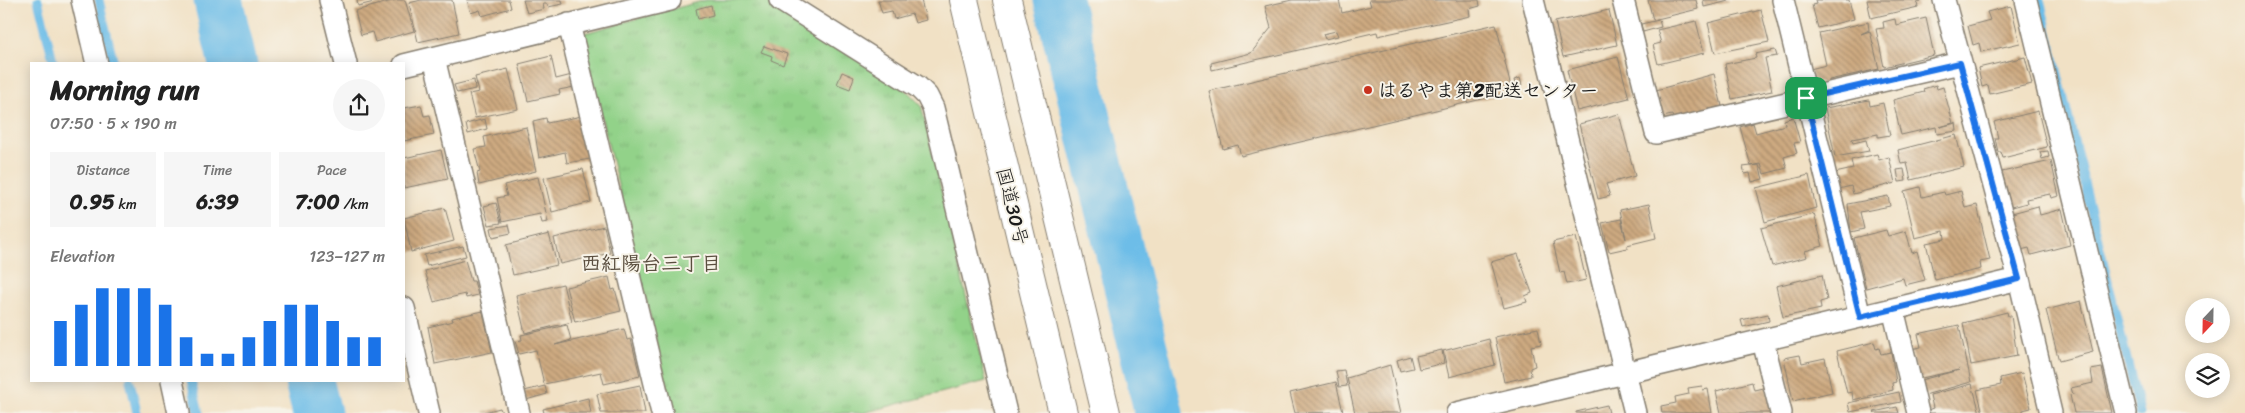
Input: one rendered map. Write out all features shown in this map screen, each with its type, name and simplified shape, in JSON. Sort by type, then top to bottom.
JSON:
[{"type":"highway","name":"国道30号","points":[[964,0],[1063,413]]},
{"type":"highway","points":[[1007,0],[1106,413]]},
{"type":"street","points":[[82,0],[97,62]]},
{"type":"street","points":[[330,0],[346,62]]},
{"type":"street","points":[[405,65],[670,0]]},
{"type":"street","points":[[780,0],[908,80],[927,96],[933,108],[1006,413]]},
{"type":"street","points":[[1533,0],[1635,413]]},
{"type":"street","points":[[1623,0],[1656,133],[1960,63]]},
{"type":"street","points":[[1782,0],[1860,317]]},
{"type":"street","points":[[1944,0],[2019,279],[2051,413]]},
{"type":"street","points":[[2026,0],[2126,413]]},
{"type":"street","points":[[569,24],[662,413]]},
{"type":"street","points":[[434,58],[519,413]]},
{"type":"street","points":[[1457,413],[2019,279]]},
{"type":"street","points":[[1893,309],[1918,413]]},
{"type":"street","points":[[405,312],[429,413]]},
{"type":"street","points":[[1763,340],[1781,413]]},
{"type":"street","points":[[172,382],[179,413]]},
{"type":"green space","points":[[706,0],[765,0],[898,82],[921,105],[986,381],[863,413],[674,413],[581,34]]},
{"type":"building","points":[[357,0],[378,0],[378,1],[358,6]]},
{"type":"building","points":[[396,0],[405,0],[414,31],[375,42],[372,32],[361,35],[355,11]]},
{"type":"building","points":[[421,0],[452,0],[459,33],[418,42],[409,3]]},
{"type":"building","points":[[467,0],[509,0],[511,8],[482,16],[480,10],[471,13]]},
{"type":"building","points":[[523,0],[562,0],[563,4],[548,7],[547,4],[543,4],[544,9],[527,13]]},
{"type":"building","points":[[878,0],[921,0],[926,20],[915,23],[912,14],[894,19],[892,11],[882,13]]},
{"type":"building","points":[[1292,0],[1339,0],[1342,13],[1371,6],[1369,0],[1479,0],[1480,6],[1469,9],[1470,16],[1378,36],[1377,32],[1212,70],[1211,63],[1251,53],[1271,28],[1265,6]],"holes":[[[1336,31],[1338,36],[1325,39],[1323,34]]]},
{"type":"building","points":[[1648,0],[1696,0],[1698,9],[1653,20]]},
{"type":"building","points":[[1703,0],[1729,0],[1729,1],[1704,7]]},
{"type":"building","points":[[1815,0],[1849,0],[1854,19],[1818,28],[1812,5],[1816,4]]},
{"type":"building","points":[[1867,0],[1920,0],[1921,2],[1917,3],[1918,7],[1871,18]]},
{"type":"building","points":[[711,5],[713,15],[698,19],[696,9]]},
{"type":"building","points":[[2011,6],[2020,43],[1981,52],[1979,43],[1973,45],[1968,26],[1990,20],[1987,12]]},
{"type":"building","points":[[1609,10],[1617,45],[1563,57],[1555,22]]},
{"type":"building","points":[[1761,10],[1769,42],[1715,53],[1708,23]]},
{"type":"building","points":[[1926,18],[1934,55],[1884,67],[1876,29],[1884,28],[1883,22],[1895,19],[1896,25]]},
{"type":"building","points":[[1659,20],[1661,27],[1643,32],[1641,24]]},
{"type":"building","points":[[1696,21],[1704,53],[1658,64],[1653,45],[1661,43],[1657,30]]},
{"type":"building","points":[[1868,22],[1869,30],[1861,34],[1870,31],[1879,69],[1829,80],[1829,83],[1823,85],[1813,79],[1810,69],[1826,65],[1819,33]]},
{"type":"building","name":"はるやま第2配送センター","points":[[1496,24],[1512,92],[1241,156],[1238,145],[1223,149],[1209,91]]},
{"type":"building","points":[[764,46],[787,54],[783,65],[771,60],[772,56],[761,52]]},
{"type":"building","points":[[1775,50],[1777,56],[1765,58],[1772,91],[1732,99],[1725,64],[1756,58],[1755,54]]},
{"type":"building","points":[[551,56],[556,79],[572,75],[574,87],[559,90],[560,94],[528,101],[519,64]]},
{"type":"building","points":[[1618,57],[1629,98],[1577,111],[1567,70]]},
{"type":"building","points":[[2025,57],[2032,84],[1990,94],[1988,85],[1982,87],[1978,68]]},
{"type":"building","points":[[508,69],[518,109],[475,118],[469,94],[479,92],[475,77]]},
{"type":"building","points":[[842,72],[854,77],[850,89],[837,84]]},
{"type":"building","points":[[1714,74],[1722,106],[1673,119],[1672,115],[1663,117],[1656,90]]},
{"type":"building","points":[[1520,78],[1522,85],[1516,87],[1514,80]]},
{"type":"building","points":[[474,80],[475,89],[457,93],[454,85]]},
{"type":"building","points":[[1936,85],[1937,89],[1943,87],[1953,123],[1940,127],[1956,123],[1957,131],[1937,134],[1936,127],[1901,135],[1893,100],[1924,92],[1923,89]]},
{"type":"building","points":[[1869,100],[1870,106],[1883,103],[1890,135],[1878,137],[1878,134],[1852,139],[1853,143],[1866,140],[1869,151],[1835,157],[1825,108]]},
{"type":"building","points":[[421,105],[424,116],[430,115],[434,135],[405,141],[405,108]]},
{"type":"building","points":[[2038,111],[2047,147],[2003,158],[2001,152],[1998,152],[1995,138],[1998,138],[1994,122]]},
{"type":"building","points":[[1619,114],[1635,176],[1606,184],[1610,196],[1598,199],[1579,124]]},
{"type":"building","points":[[582,116],[590,159],[567,163],[565,152],[539,158],[533,121],[546,118],[547,123]]},
{"type":"building","points":[[1793,117],[1800,142],[1794,143],[1797,153],[1784,157],[1787,168],[1764,174],[1761,164],[1751,166],[1740,127],[1753,123],[1756,133],[1785,125],[1784,120]]},
{"type":"building","points":[[485,119],[487,129],[468,134],[466,124]]},
{"type":"building","points":[[526,127],[536,171],[479,185],[477,173],[480,172],[474,149],[486,147],[484,137]]},
{"type":"building","points":[[1956,135],[1964,167],[1911,180],[1907,163],[1901,164],[1898,150]]},
{"type":"building","points":[[441,150],[448,179],[405,188],[405,158]]},
{"type":"building","points":[[2048,151],[2049,157],[2042,159],[2040,152]]},
{"type":"building","points":[[1877,154],[1879,160],[1889,157],[1895,183],[1853,194],[1851,186],[1839,189],[1835,173],[1853,169],[1851,160]]},
{"type":"building","points":[[2051,161],[2059,196],[2051,198],[2050,194],[2026,199],[2027,203],[2011,207],[2002,172]]},
{"type":"building","points":[[1759,165],[1763,179],[1752,182],[1750,173],[1745,174],[1743,167]]},
{"type":"building","points":[[583,169],[591,202],[552,212],[544,178]]},
{"type":"building","points":[[1904,169],[1906,181],[1899,182],[1897,170]]},
{"type":"building","points":[[1809,175],[1816,208],[1765,222],[1756,188]]},
{"type":"building","points":[[538,177],[548,222],[542,223],[540,214],[502,222],[497,198],[507,196],[504,185]]},
{"type":"building","points":[[1920,187],[1922,197],[1944,192],[1945,195],[1961,191],[1965,208],[1977,205],[1990,260],[1980,262],[1981,269],[1935,280],[1926,243],[1945,239],[1944,231],[1915,238],[1904,191]]},
{"type":"building","points":[[1888,196],[1890,206],[1860,212],[1864,229],[1851,232],[1848,204]]},
{"type":"building","points":[[496,203],[501,223],[489,225],[484,206]]},
{"type":"building","points":[[1649,204],[1656,238],[1627,245],[1627,248],[1609,252],[1602,223],[1621,219],[1626,239],[1620,210]]},
{"type":"building","points":[[2038,206],[2040,215],[2062,209],[2070,245],[2031,255],[2029,248],[2021,250],[2012,213]]},
{"type":"building","points":[[445,208],[454,241],[411,252],[405,218]]},
{"type":"building","points":[[1814,214],[1823,246],[1805,251],[1807,257],[1772,266],[1761,228]]},
{"type":"building","points":[[509,225],[511,233],[493,237],[491,228]]},
{"type":"building","points":[[604,226],[610,253],[560,264],[554,238]]},
{"type":"building","points":[[1886,230],[1888,236],[1906,231],[1912,253],[1917,251],[1925,280],[1905,285],[1903,278],[1866,288],[1854,238]]},
{"type":"building","points":[[549,234],[557,265],[513,275],[506,245]]},
{"type":"building","points":[[1576,237],[1586,280],[1567,284],[1564,272],[1560,273],[1553,242]]},
{"type":"building","points":[[463,246],[466,256],[427,266],[424,255]]},
{"type":"building","points":[[1518,254],[1532,293],[1525,296],[1527,302],[1504,308],[1491,262]]},
{"type":"building","points":[[465,260],[471,281],[474,281],[478,295],[466,298],[465,294],[434,302],[425,271]]},
{"type":"building","points":[[1822,275],[1827,300],[1820,302],[1821,309],[1783,317],[1776,286]]},
{"type":"building","points":[[609,277],[612,290],[615,289],[621,311],[575,322],[566,287]]},
{"type":"building","points":[[563,284],[572,322],[525,333],[516,295]]},
{"type":"building","points":[[2081,301],[2093,352],[2059,361],[2046,310]]},
{"type":"building","points":[[483,311],[492,352],[435,364],[428,327],[453,321],[452,318]]},
{"type":"building","points":[[2007,312],[2008,316],[2011,316],[2017,356],[1971,365],[1963,323]]},
{"type":"building","points":[[1768,314],[1769,321],[1743,327],[1741,320]]},
{"type":"building","points":[[567,325],[571,340],[555,345],[624,329],[627,340],[631,339],[640,376],[604,384],[601,372],[544,384],[536,350],[519,354],[515,341],[522,340],[521,335]]},
{"type":"building","points":[[1959,325],[1971,382],[1921,396],[1917,381],[1959,370],[1917,379],[1911,349],[1921,347],[1918,334]]},
{"type":"building","points":[[1538,328],[1541,344],[1531,346],[1535,366],[1530,368],[1531,376],[1504,382],[1495,337]]},
{"type":"building","points":[[1489,339],[1495,365],[1449,377],[1443,351]]},
{"type":"building","points":[[1874,342],[1876,349],[1879,348],[1881,354],[1891,352],[1896,382],[1892,383],[1893,390],[1853,400],[1852,392],[1847,393],[1837,351]]},
{"type":"building","points":[[1442,350],[1444,363],[1419,369],[1416,356]]},
{"type":"building","points":[[1800,355],[1802,363],[1825,358],[1832,392],[1793,401],[1784,358]]},
{"type":"building","points":[[1410,356],[1413,368],[1400,371],[1397,360]]},
{"type":"building","points":[[1390,365],[1401,413],[1355,413],[1347,378]]},
{"type":"building","points":[[2102,368],[2112,413],[2074,413],[2070,395],[2073,394],[2071,388],[2093,383],[2091,370]]},
{"type":"building","points":[[1344,370],[1347,386],[1339,387],[1336,371]]},
{"type":"building","points":[[2022,373],[2031,408],[2023,410],[2023,413],[1983,413],[1977,390],[2001,385],[2000,378]]},
{"type":"building","points":[[1336,382],[1343,412],[1295,413],[1290,393]]},
{"type":"building","points":[[1752,382],[1754,390],[1767,387],[1772,413],[1721,413],[1716,391]]},
{"type":"building","points":[[1972,384],[1980,413],[1926,413],[1925,411],[1933,408],[1930,395]]},
{"type":"building","points":[[640,385],[645,413],[601,413],[597,394]]},
{"type":"building","points":[[545,386],[547,394],[526,400],[524,391]]},
{"type":"building","points":[[1702,386],[1703,390],[1708,389],[1712,413],[1662,413],[1661,406],[1676,403],[1675,397],[1689,394],[1688,388]]},
{"type":"building","points":[[1899,392],[1901,402],[1850,412],[1848,403]]},
{"type":"building","points":[[588,398],[591,413],[544,413],[543,409]]},
{"type":"building","points":[[1607,405],[1609,413],[1576,413],[1576,412]]},
{"type":"building","points":[[1897,407],[1899,413],[1874,412]]},
{"type":"building","points":[[500,408],[502,413],[484,413],[484,412]]},
{"type":"waterway","points":[[38,0],[54,62]]},
{"type":"waterway","points":[[99,0],[114,62]]},
{"type":"waterway","points":[[218,0],[233,62]]},
{"type":"waterway","points":[[1058,0],[1159,413]]},
{"type":"waterway","points":[[2040,0],[2140,413]]},
{"type":"waterway","points":[[130,382],[137,413]]},
{"type":"waterway","points":[[191,382],[199,413]]},
{"type":"waterway","points":[[309,382],[317,413]]},
{"type":"place","name":"はるやま第2配送センター","points":[[1368,90]]},
{"type":"district","name":"西紅陽台三丁目","points":[[651,263]]},
{"type":"route","points":[[1960,63],[2019,279],[1860,317],[1806,98],[1960,63]]}]
